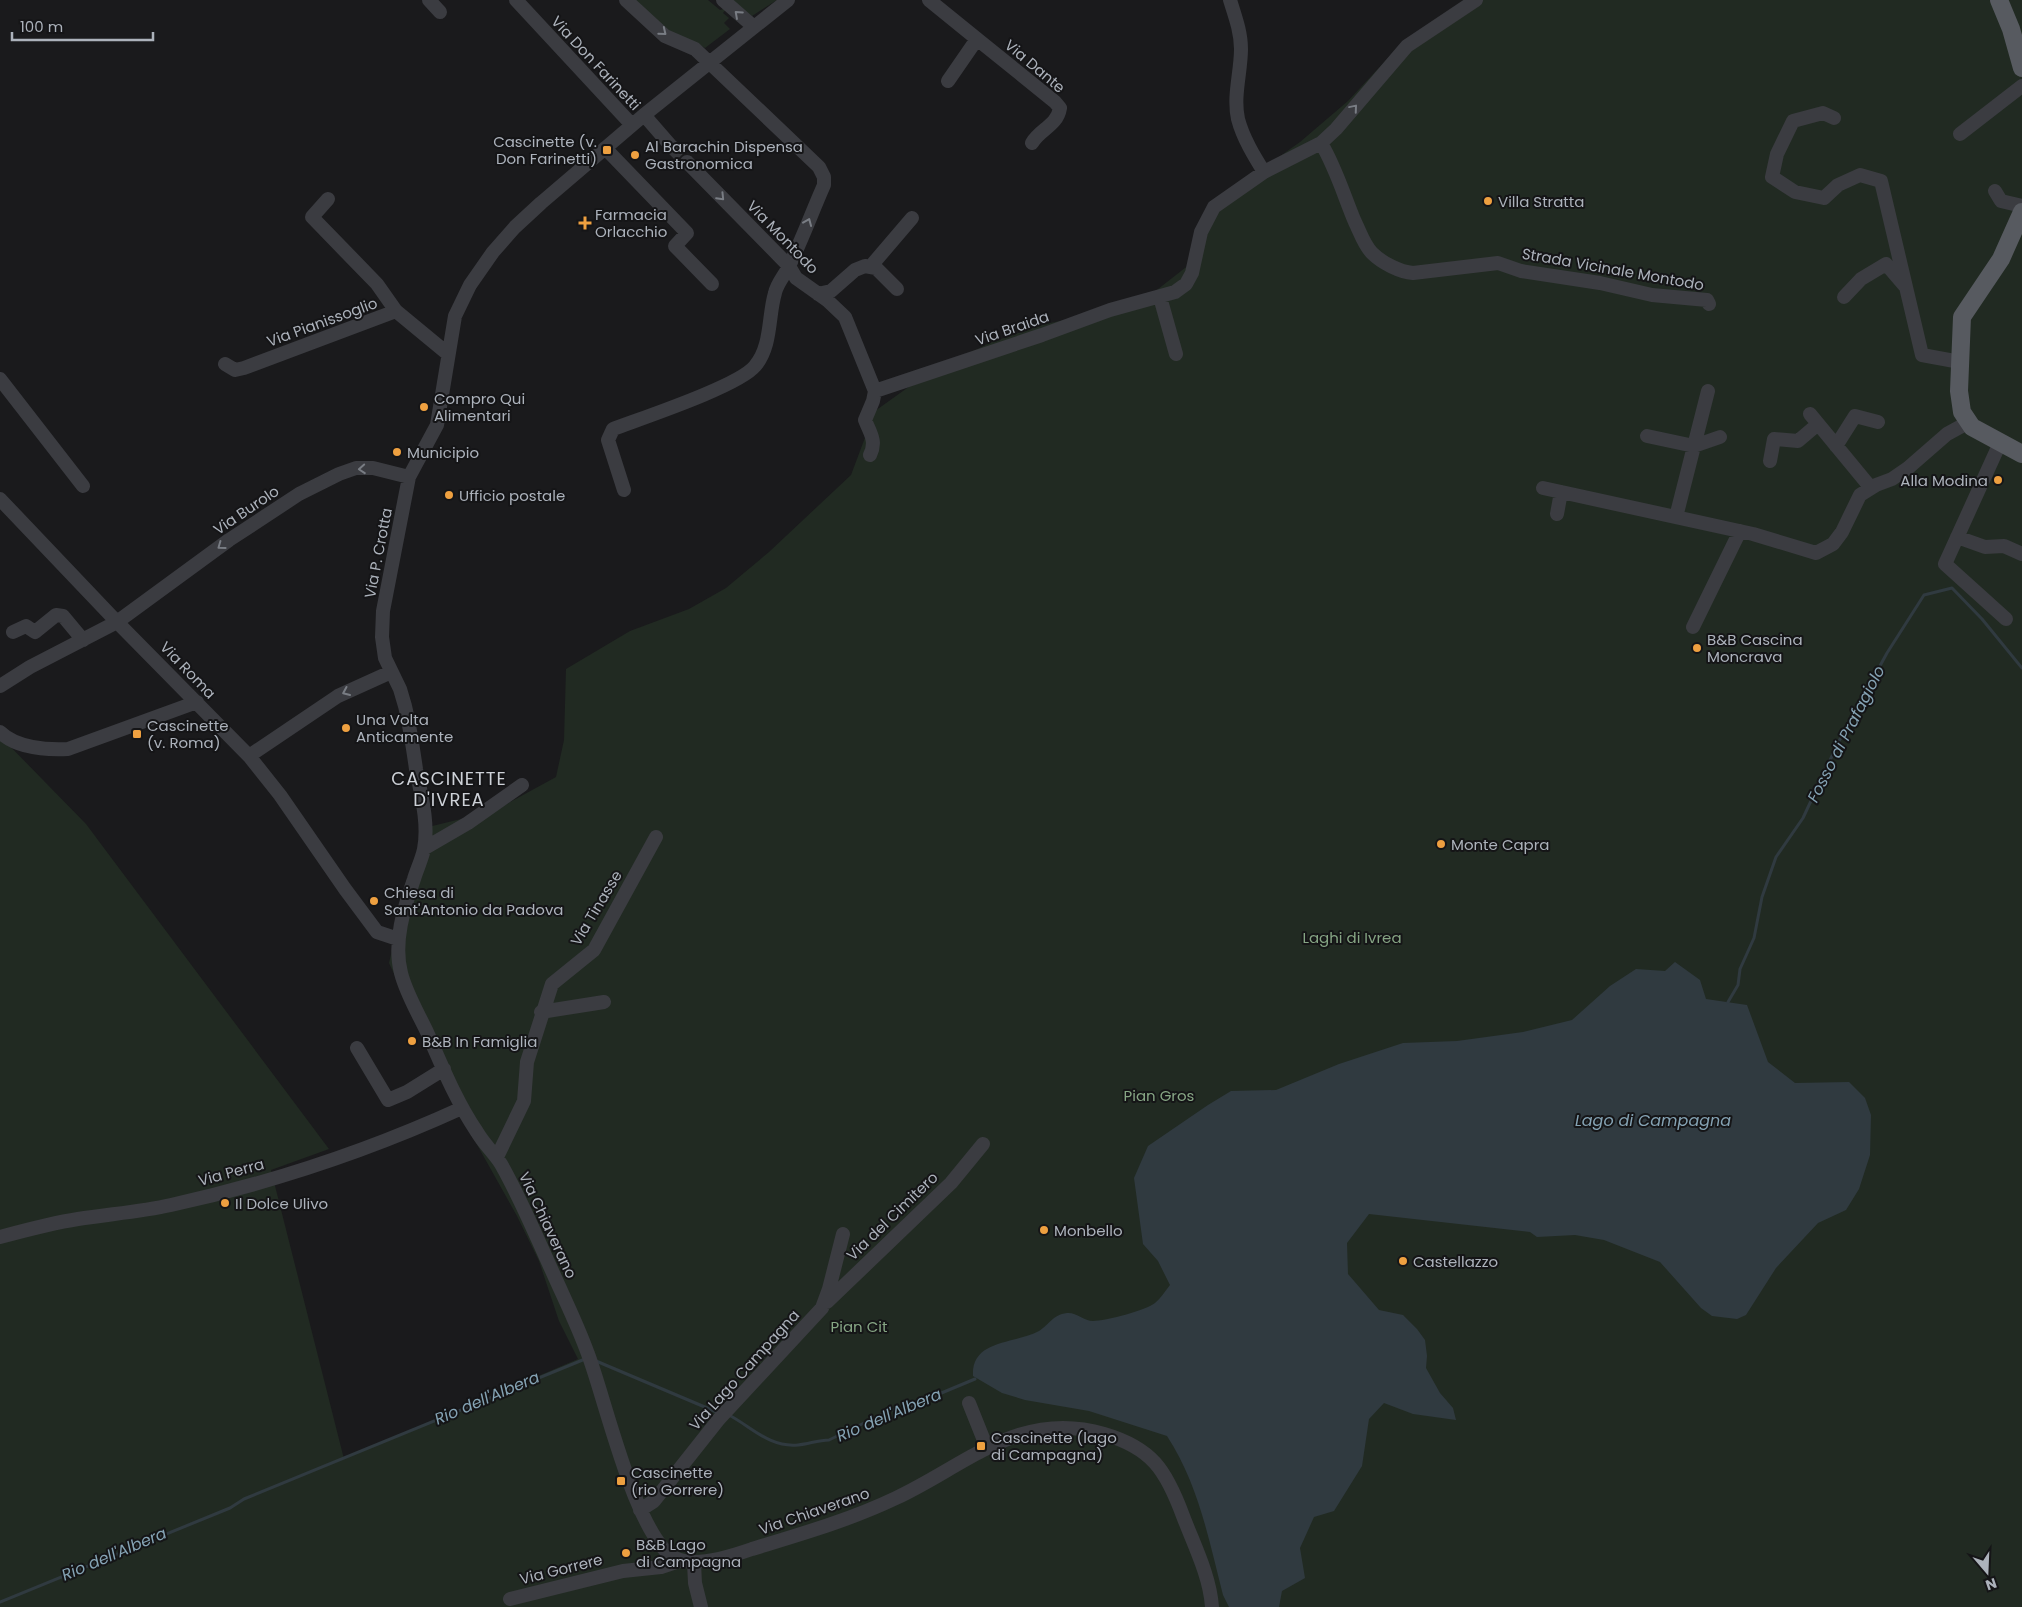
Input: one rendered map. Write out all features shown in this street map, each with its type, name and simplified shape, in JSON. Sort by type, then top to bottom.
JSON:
[{"type":"main road","points":[[2000,0],[2011,29],[2022,68]]},
{"type":"main road","points":[[2022,212],[2001,259],[1962,317],[1959,391],[1962,412],[1972,427],[2022,454]]},
{"type":"street","points":[[429,0],[440,12]]},
{"type":"street","name":"Via Don Farinetti","points":[[516,0],[632,125]]},
{"type":"street","points":[[624,490],[608,440],[613,429],[725,385],[747,373],[755,366],[761,356],[768,333],[775,292],[789,266],[824,185],[824,177],[819,167],[709,62],[691,46],[665,36],[626,0]]},
{"type":"street","points":[[723,0],[754,27]]},
{"type":"street","name":"Via P. Crotta","points":[[398,939],[412,885],[425,848],[424,819],[411,735],[400,689],[385,658],[382,637],[383,611],[409,477],[437,425],[455,316],[478,271],[515,227],[644,115],[788,0]]},
{"type":"street","name":"Via Dante","points":[[929,0],[1060,108],[1059,116],[1050,127],[1036,136],[1032,143]]},
{"type":"street","points":[[1230,0],[1240,33],[1238,119],[1248,144],[1264,172]]},
{"type":"street","points":[[1321,143],[1336,129],[1407,46],[1476,0]]},
{"type":"street","points":[[948,81],[977,39]]},
{"type":"street","points":[[1960,134],[2022,86]]},
{"type":"street","points":[[1834,118],[1823,113],[1793,121],[1777,154],[1772,177],[1795,192],[1824,198],[1838,185],[1860,175],[1880,180],[1922,355],[1960,362]]},
{"type":"street","points":[[644,115],[671,146]]},
{"type":"street","name":"Via Braida","points":[[875,391],[1026,341],[1110,310],[1176,292],[1186,284],[1192,273],[1201,232],[1214,207],[1264,172],[1321,143]]},
{"type":"street","name":"Strada Vicinale Montodo","points":[[1321,143],[1330,158],[1362,237],[1372,253],[1385,263],[1405,273],[1413,274],[1498,263],[1521,271],[1600,283],[1652,295],[1707,300],[1709,304]]},
{"type":"street","points":[[605,148],[687,234],[675,246],[712,284]]},
{"type":"street","name":"Via Montodo","points":[[687,162],[789,266],[796,278],[845,317],[875,391]]},
{"type":"street","points":[[1995,191],[2001,201],[2022,206]]},
{"type":"street","points":[[328,199],[312,217],[377,284],[396,311]]},
{"type":"street","points":[[871,266],[912,218]]},
{"type":"street","points":[[1844,297],[1861,279],[1886,264],[1906,288]]},
{"type":"street","points":[[818,294],[831,291],[855,270],[865,266],[876,268],[897,289]]},
{"type":"street","points":[[1160,297],[1176,354]]},
{"type":"street","name":"Via Pianissoglio","points":[[225,364],[235,370],[244,368],[396,311],[448,354]]},
{"type":"street","points":[[0,379],[83,486]]},
{"type":"street","points":[[870,454],[874,448],[874,441],[865,420],[875,391]]},
{"type":"street","points":[[1676,517],[1708,391]]},
{"type":"street","points":[[1836,446],[1855,416],[1878,422]]},
{"type":"street","points":[[1770,461],[1774,438],[1798,441],[1814,419],[1871,488]]},
{"type":"street","points":[[1543,488],[1740,531],[1816,552],[1833,544],[1852,515],[1860,495],[1892,479],[1908,468],[1947,434],[1969,422]]},
{"type":"street","points":[[1647,436],[1694,446],[1720,437]]},
{"type":"street","points":[[2000,443],[1945,564],[2006,619]]},
{"type":"street","name":"Via Burolo","points":[[0,686],[117,622],[257,521],[299,494],[356,468],[373,468],[409,477]]},
{"type":"street","points":[[1557,514],[1562,492]]},
{"type":"street","name":"Via Roma","points":[[0,499],[117,622],[249,756],[280,795],[377,932],[398,939]]},
{"type":"street","points":[[1693,627],[1740,531]]},
{"type":"street","points":[[1957,537],[1985,547],[2004,546],[2022,554]]},
{"type":"street","points":[[13,632],[26,626],[35,632],[56,615],[62,616],[83,640]]},
{"type":"street","points":[[249,756],[338,696],[391,672]]},
{"type":"street","points":[[0,732],[24,745],[47,750],[68,749],[197,702]]},
{"type":"street","points":[[425,848],[468,823],[522,785]]},
{"type":"street","name":"Via Tinasse","points":[[496,1157],[524,1101],[527,1062],[541,1012],[552,984],[594,950],[656,838]]},
{"type":"street","name":"Via Chiaverano","points":[[398,939],[401,972],[462,1108],[476,1131],[496,1157],[517,1193],[590,1359],[640,1510],[656,1541],[668,1554],[679,1560],[694,1563],[736,1554],[827,1526],[900,1496],[987,1448],[1031,1430],[1050,1427],[1074,1428],[1095,1431],[1120,1438],[1149,1455],[1166,1477],[1176,1499],[1204,1571],[1212,1603]]},
{"type":"street","points":[[541,1012],[604,1002]]},
{"type":"street","points":[[357,1048],[388,1100],[407,1092],[444,1069]]},
{"type":"street","name":"Via Perra","points":[[0,1237],[78,1219],[173,1205],[268,1180],[363,1148],[462,1108]]},
{"type":"street","name":"Via del Cimitero","points":[[822,1308],[832,1296],[951,1183],[983,1144]]},
{"type":"street","name":"Via Lago Campagna","points":[[640,1510],[654,1501],[723,1414],[822,1308],[829,1289],[843,1234]]},
{"type":"street","points":[[969,1403],[987,1448]]},
{"type":"street","name":"Via Gorrere","points":[[510,1599],[623,1571],[661,1567],[679,1560]]},
{"type":"street","points":[[694,1563],[695,1583],[702,1607]]},
{"type":"green space","points":[[629,0],[708,0],[720,10],[727,8],[723,13],[729,18],[724,23],[730,29],[705,48],[694,42],[674,37]]},
{"type":"green space","points":[[731,0],[777,0],[752,16]]},
{"type":"green space","name":"Laghi di Ivrea","points":[[1465,0],[2022,0],[2022,1607],[0,1607],[0,732],[1,737],[86,824],[329,1149],[271,1170],[344,1459],[578,1359],[559,1321],[539,1261],[517,1216],[457,1109],[389,963],[404,899],[424,828],[494,811],[556,777],[564,740],[566,669],[630,631],[689,609],[726,588],[769,552],[851,475],[875,411],[931,371],[992,342],[1045,324],[1095,314],[1144,300],[1190,264],[1212,209],[1242,183],[1300,142],[1348,101],[1400,45]]},
{"type":"water","name":"Lago di Campagna","points":[[1675,962],[1700,980],[1706,999],[1747,1005],[1768,1062],[1795,1083],[1849,1082],[1865,1098],[1871,1115],[1870,1155],[1859,1189],[1846,1210],[1818,1223],[1776,1268],[1746,1315],[1737,1319],[1712,1316],[1701,1308],[1660,1262],[1604,1240],[1575,1235],[1537,1237],[1530,1232],[1369,1214],[1347,1243],[1348,1274],[1379,1310],[1403,1315],[1417,1329],[1425,1340],[1426,1368],[1440,1393],[1453,1408],[1456,1420],[1413,1414],[1384,1403],[1369,1419],[1362,1466],[1334,1511],[1314,1517],[1300,1548],[1305,1578],[1282,1591],[1279,1607],[1229,1607],[1223,1595],[1195,1492],[1178,1454],[1167,1436],[1089,1411],[1025,1400],[1002,1393],[973,1376],[974,1364],[979,1355],[987,1349],[1039,1331],[1062,1314],[1070,1313],[1090,1321],[1099,1321],[1144,1309],[1159,1299],[1170,1285],[1158,1261],[1143,1244],[1134,1178],[1148,1146],[1231,1091],[1276,1090],[1339,1064],[1403,1043],[1457,1041],[1523,1032],[1572,1020],[1610,986],[1636,969],[1665,971]]},
{"type":"waterway","name":"Fosso di Prafagiolo","points":[[1728,1002],[1738,985],[1740,969],[1754,938],[1762,897],[1776,857],[1803,818],[1839,741],[1887,653],[1924,595],[1952,588],[1982,619],[2022,668]]},
{"type":"waterway","name":"Rio dell'Albera","points":[[0,1602],[230,1508],[244,1499],[585,1359]]},
{"type":"waterway","name":"Rio dell'Albera","points":[[596,1361],[719,1413]]},
{"type":"waterway","name":"Rio dell'Albera","points":[[727,1414],[769,1440],[788,1445],[802,1444],[829,1440],[891,1410],[903,1409],[975,1379]]},
{"type":"tunnel","points":[[671,146],[687,162]]},
{"type":"place","name":"Cascinette (v. Don Farinetti)","points":[[607,150]]},
{"type":"place","name":"Al Barachin Dispensa Gastronomica","points":[[635,155]]},
{"type":"place","name":"Villa Stratta","points":[[1488,201]]},
{"type":"place","name":"Farmacia Orlacchio","points":[[585,223]]},
{"type":"place","name":"Compro Qui Alimentari","points":[[424,407]]},
{"type":"place","name":"Municipio","points":[[397,452]]},
{"type":"place","name":"Alla Modina","points":[[1998,480]]},
{"type":"place","name":"Ufficio postale","points":[[449,495]]},
{"type":"place","name":"B&B Cascina Moncrava","points":[[1697,648]]},
{"type":"place","name":"Una Volta Anticamente","points":[[346,728]]},
{"type":"place","name":"Cascinette (v. Roma)","points":[[137,734]]},
{"type":"place","name":"Monte Capra","points":[[1441,844]]},
{"type":"place","name":"Chiesa di Sant'Antonio da Padova","points":[[374,901]]},
{"type":"place","name":"B&B In Famiglia","points":[[412,1041]]},
{"type":"place","name":"Il Dolce Ulivo","points":[[225,1203]]},
{"type":"place","name":"Monbello","points":[[1044,1230]]},
{"type":"place","name":"Castellazzo","points":[[1403,1261]]},
{"type":"place","name":"Cascinette (lago di Campagna)","points":[[981,1446]]},
{"type":"place","name":"Cascinette (rio Gorrere)","points":[[621,1481]]},
{"type":"place","name":"B&B Lago di Campagna","points":[[626,1553]]},
{"type":"district","name":"CASCINETTE D'IVREA","points":[[449,788]]},
{"type":"park label","name":"Pian Gros","points":[[1159,1095]]},
{"type":"park label","name":"Pian Cit","points":[[859,1326]]}]
